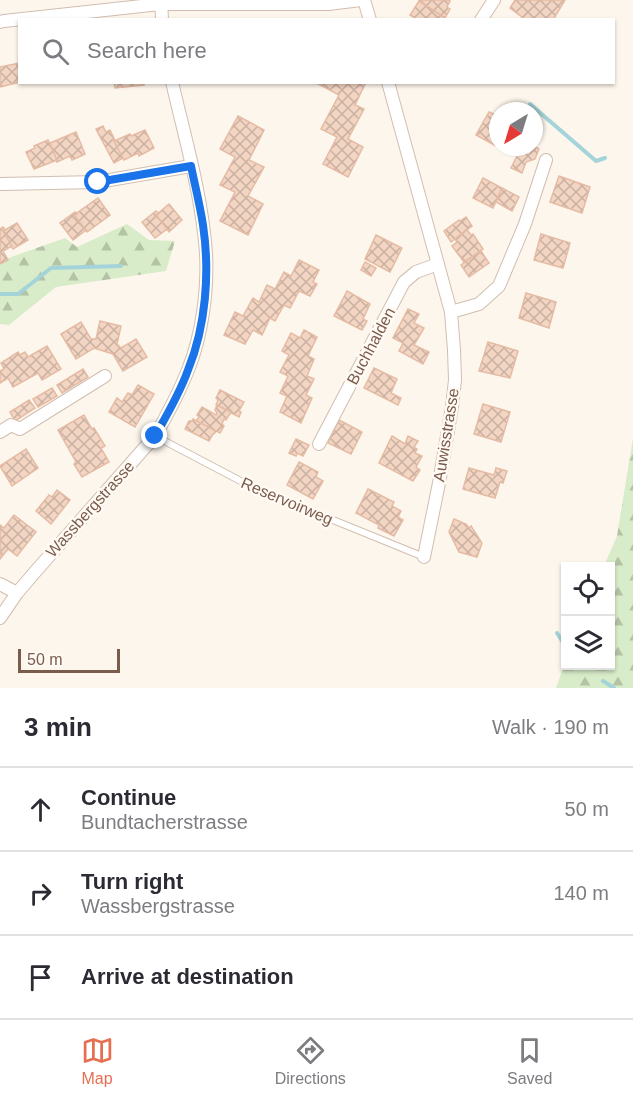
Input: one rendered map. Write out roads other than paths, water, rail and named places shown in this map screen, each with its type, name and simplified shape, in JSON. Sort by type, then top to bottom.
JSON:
[{"type":"street","points":[[32,18],[160,2],[328,4],[362,0],[369,18]]},
{"type":"street","points":[[483,18],[494,0]]},
{"type":"street","points":[[160,2],[162,18]]},
{"type":"street","points":[[0,22],[18,20]]},
{"type":"street","name":"Wassbergstrasse","points":[[0,618],[17,593],[155,436],[189,370],[199,336],[205,298],[206,256],[203,224],[172,84]]},
{"type":"street","name":"Auwisstrasse","points":[[389,84],[451,312],[455,370],[452,407],[424,557]]},
{"type":"street","points":[[451,312],[478,304],[499,286],[525,224],[546,160]]},
{"type":"street","points":[[0,184],[98,182],[191,166]]},
{"type":"street","name":"Buchhalden","points":[[319,444],[404,282],[416,272],[438,264]]},
{"type":"street","points":[[0,432],[11,425],[20,429],[105,376]]},
{"type":"street","points":[[0,584],[17,593]]},
{"type":"lane","name":"Reservoirweg","points":[[155,436],[252,487],[424,557]]},
{"type":"waterway","points":[[543,115],[596,161],[605,158]]},
{"type":"waterway","points":[[0,294],[18,294],[51,268],[121,266]]},
{"type":"waterway","points":[[557,633],[561,639]]},
{"type":"waterway","points":[[603,681],[614,688]]}]
